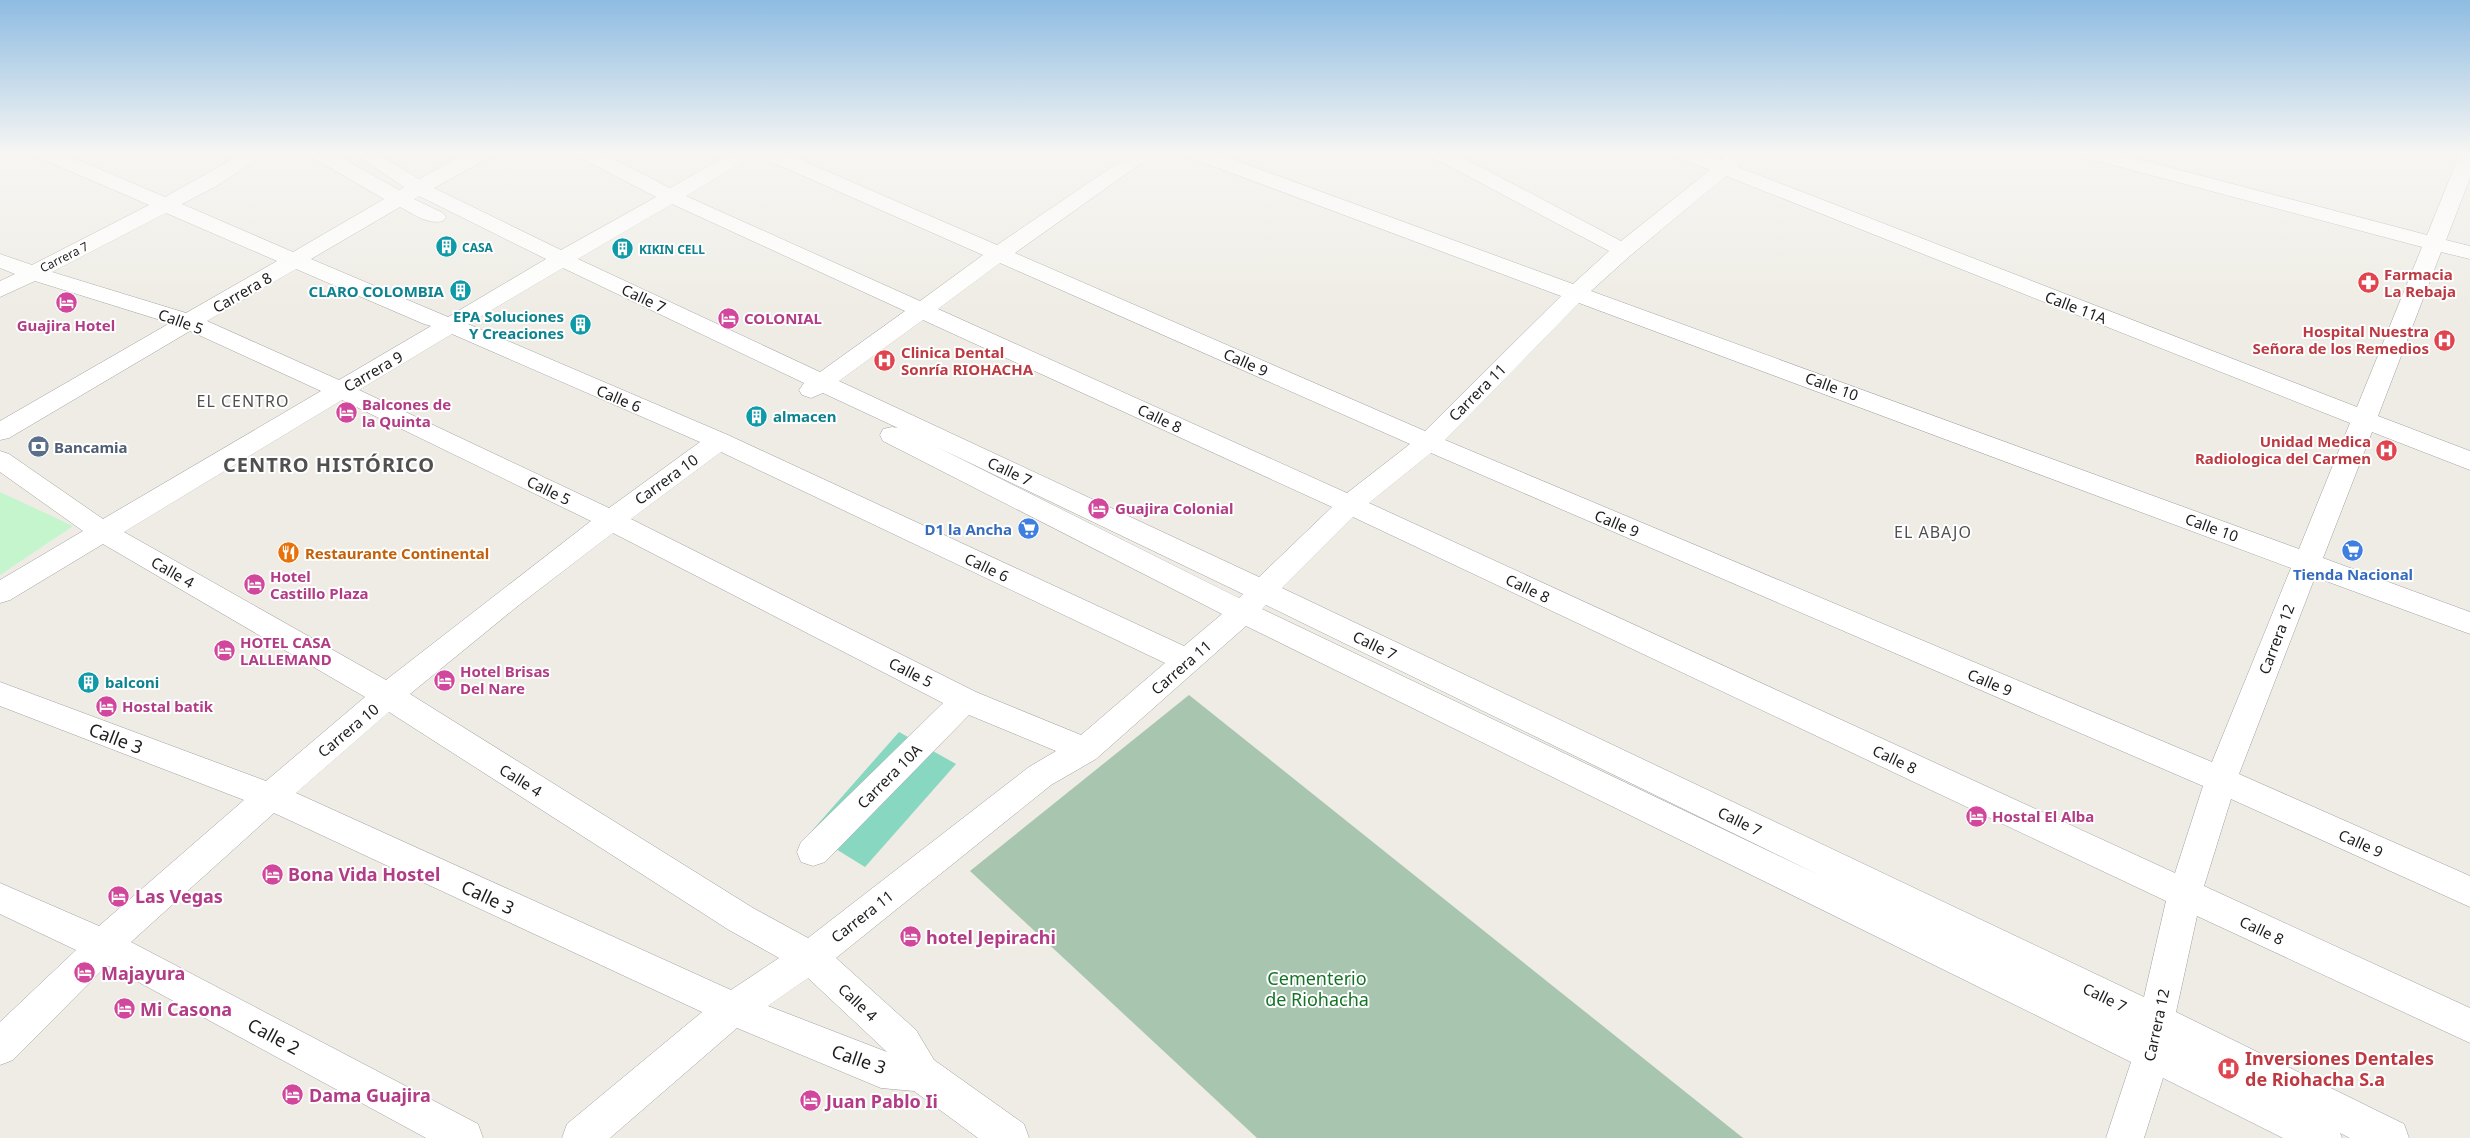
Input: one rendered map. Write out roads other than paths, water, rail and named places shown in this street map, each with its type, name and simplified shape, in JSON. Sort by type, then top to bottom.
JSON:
[{"type":"street","name":"Carrera 8","points":[[0,432],[389,205]]},
{"type":"street","name":"Calle 7","points":[[434,205],[553,264],[815,387],[1252,601],[2323,1138]]},
{"type":"street","name":"Carrera 9","points":[[0,593],[654,205]]},
{"type":"street","name":"Calle 8","points":[[690,205],[1350,505],[2470,1026]]},
{"type":"street","name":"Calle 9","points":[[887,205],[1428,442],[2221,780],[2470,892]]},
{"type":"street","points":[[815,387],[921,309],[1070,205]]},
{"type":"street","name":"Calle 10","points":[[1339,205],[2470,623]]},
{"type":"street","points":[[1538,205],[1623,250]]},
{"type":"street","name":"Carrera 11","points":[[581,1138],[733,1009],[810,957],[1040,776],[1085,750],[1188,662],[1350,505],[1428,442],[1577,292],[1623,250],[1680,205]]},
{"type":"street","name":"Calle 11A","points":[[1817,205],[2470,461]]},
{"type":"street","points":[[2287,205],[2470,253]]},
{"type":"street","name":"Carrera 12","points":[[2125,1138],[2152,1053],[2156,1021],[2185,894],[2221,780],[2306,561],[2449,205]]},
{"type":"street","name":"Calle 6","points":[[163,206],[293,262],[451,325],[719,441],[1188,662]]},
{"type":"street","name":"Carrera 7","points":[[0,290],[163,206]]},
{"type":"street","name":"Calle 5","points":[[0,260],[32,273],[190,322],[340,390],[610,520],[965,700],[1085,750]]},
{"type":"street","name":"Carrera 10","points":[[0,1047],[79,972],[103,945],[270,796],[388,696],[610,520],[719,441]]},
{"type":"street","name":"Calle 4","points":[[0,460],[103,532],[388,696],[742,919],[810,957],[903,1043],[921,1073],[1010,1138]]},
{"type":"street","name":"Calle 7","points":[[1252,601],[2156,1021],[2390,1138]]},
{"type":"street","name":"Calle 3","points":[[0,694],[270,796],[733,1009],[881,1070],[921,1073]]},
{"type":"street","name":"Carrera 10A","points":[[813,852],[965,700]]},
{"type":"street","name":"Calle 2","points":[[0,898],[103,945],[464,1138]]},
{"type":"place","name":"CASA","points":[[446,247]]},
{"type":"place","name":"KIKIN CELL","points":[[623,249]]},
{"type":"place","name":"Farmacia La Rebaja","points":[[2368,283]]},
{"type":"place","name":"CLARO COLOMBIA","points":[[460,291]]},
{"type":"place","name":"Guajira Hotel","points":[[66,302]]},
{"type":"place","name":"COLONIAL","points":[[728,318]]},
{"type":"place","name":"EPA Soluciones Y Creaciones","points":[[580,325]]},
{"type":"place","name":"Hospital Nuestra Señora de los Remedios","points":[[2445,340]]},
{"type":"place","name":"Clinica Dental Sonría RIOHACHA","points":[[885,361]]},
{"type":"place","name":"Balcones de la Quinta","points":[[346,413]]},
{"type":"place","name":"almacen","points":[[757,416]]},
{"type":"place","name":"Bancamia","points":[[38,447]]},
{"type":"place","name":"Unidad Medica Radiologica del Carmen","points":[[2387,450]]},
{"type":"place","name":"Guajira Colonial","points":[[1099,508]]},
{"type":"place","name":"D1 la Ancha","points":[[1028,529]]},
{"type":"place","name":"Tienda Nacional","points":[[2353,551]]},
{"type":"place","name":"Restaurante Continental","points":[[289,553]]},
{"type":"place","name":"Hotel Castillo Plaza","points":[[254,585]]},
{"type":"place","name":"HOTEL CASA LALLEMAND","points":[[224,651]]},
{"type":"place","name":"Hotel Brisas Del Nare","points":[[444,680]]},
{"type":"place","name":"balconi","points":[[89,682]]},
{"type":"place","name":"Hostal batik","points":[[106,706]]},
{"type":"place","name":"Hostal El Alba","points":[[1976,816]]},
{"type":"place","name":"Bona Vida Hostel","points":[[272,874]]},
{"type":"place","name":"Las Vegas","points":[[119,896]]},
{"type":"place","name":"hotel Jepirachi","points":[[910,937]]},
{"type":"place","name":"Majayura","points":[[85,973]]},
{"type":"place","name":"Mi Casona","points":[[124,1009]]},
{"type":"place","name":"Inversiones Dentales de Riohacha S.a","points":[[2229,1068]]},
{"type":"place","name":"Dama Guajira","points":[[293,1095]]},
{"type":"place","name":"Juan Pablo Ii","points":[[810,1101]]},
{"type":"district","name":"EL CENTRO","points":[[243,401]]},
{"type":"district","name":"CENTRO HISTÓRICO","points":[[329,464]]},
{"type":"district","name":"EL ABAJO","points":[[1933,532]]},
{"type":"park label","name":"Cementerio de Riohacha","points":[[1317,988]]}]
